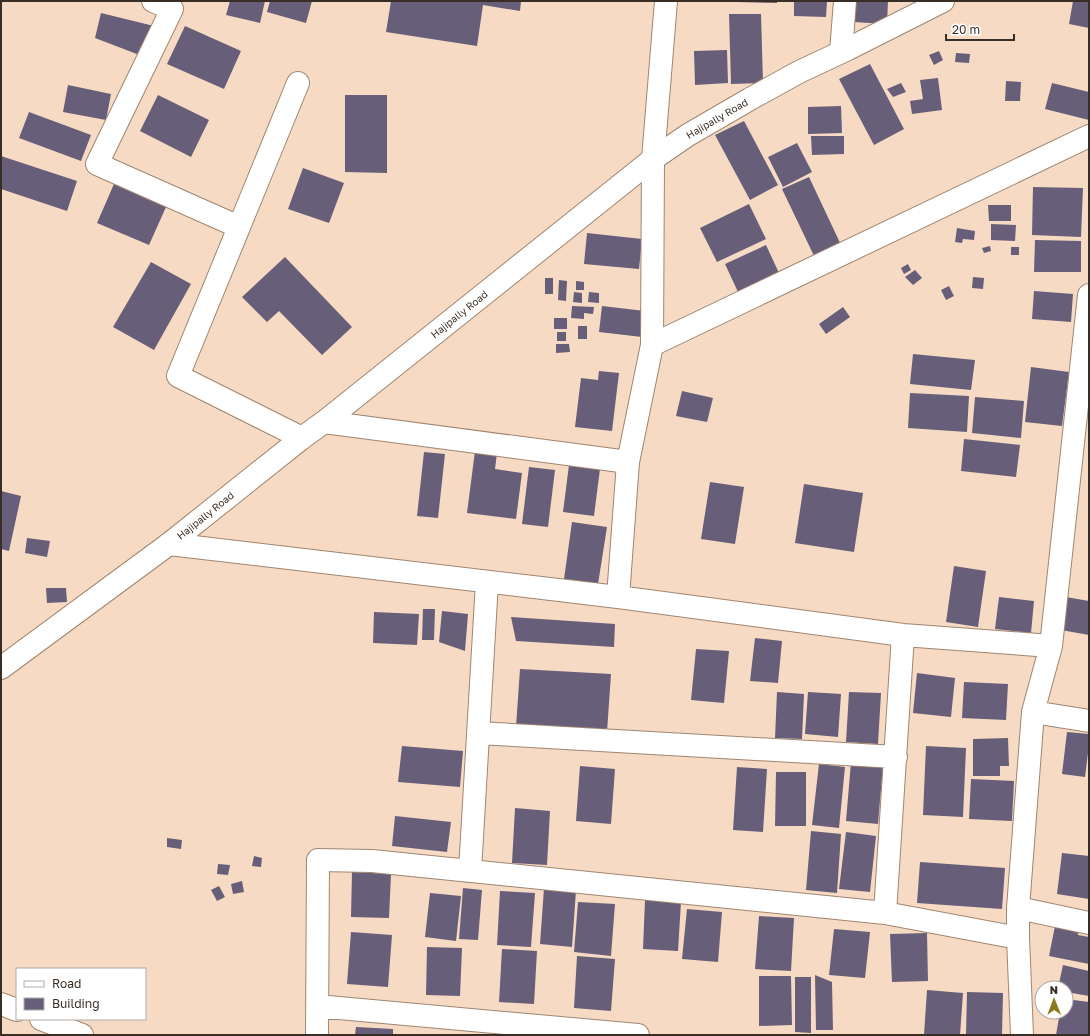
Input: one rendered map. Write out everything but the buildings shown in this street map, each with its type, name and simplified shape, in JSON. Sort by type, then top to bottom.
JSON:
[{"type":"street","points":[[153,1],[172,9],[97,164],[239,227]]},
{"type":"street","points":[[618,597],[628,462],[652,345],[653,159],[666,1]]},
{"type":"street","points":[[841,52],[845,1]]},
{"type":"street","name":"Hajipally Road","points":[[1,668],[168,544],[324,422],[653,159],[688,135],[799,72],[943,1]]},
{"type":"street","points":[[298,83],[178,376],[302,438]]},
{"type":"street","points":[[652,345],[1089,136]]},
{"type":"street","points":[[1022,1035],[1018,908],[1033,712],[1051,646],[1089,295]]},
{"type":"street","points":[[324,422],[628,462]]},
{"type":"street","points":[[168,544],[618,597],[903,635],[1051,646]]},
{"type":"street","points":[[470,871],[487,582]]},
{"type":"street","points":[[885,913],[903,635]]},
{"type":"street","points":[[1033,712],[1089,721]]},
{"type":"street","points":[[478,733],[896,757]]},
{"type":"street","points":[[317,1035],[318,860],[372,861],[885,913],[1018,938]]},
{"type":"street","points":[[1018,908],[1089,923]]},
{"type":"street","points":[[1,1004],[16,1010]]},
{"type":"street","points":[[317,1006],[638,1035]]},
{"type":"street","points":[[44,1020],[82,1035]]}]
